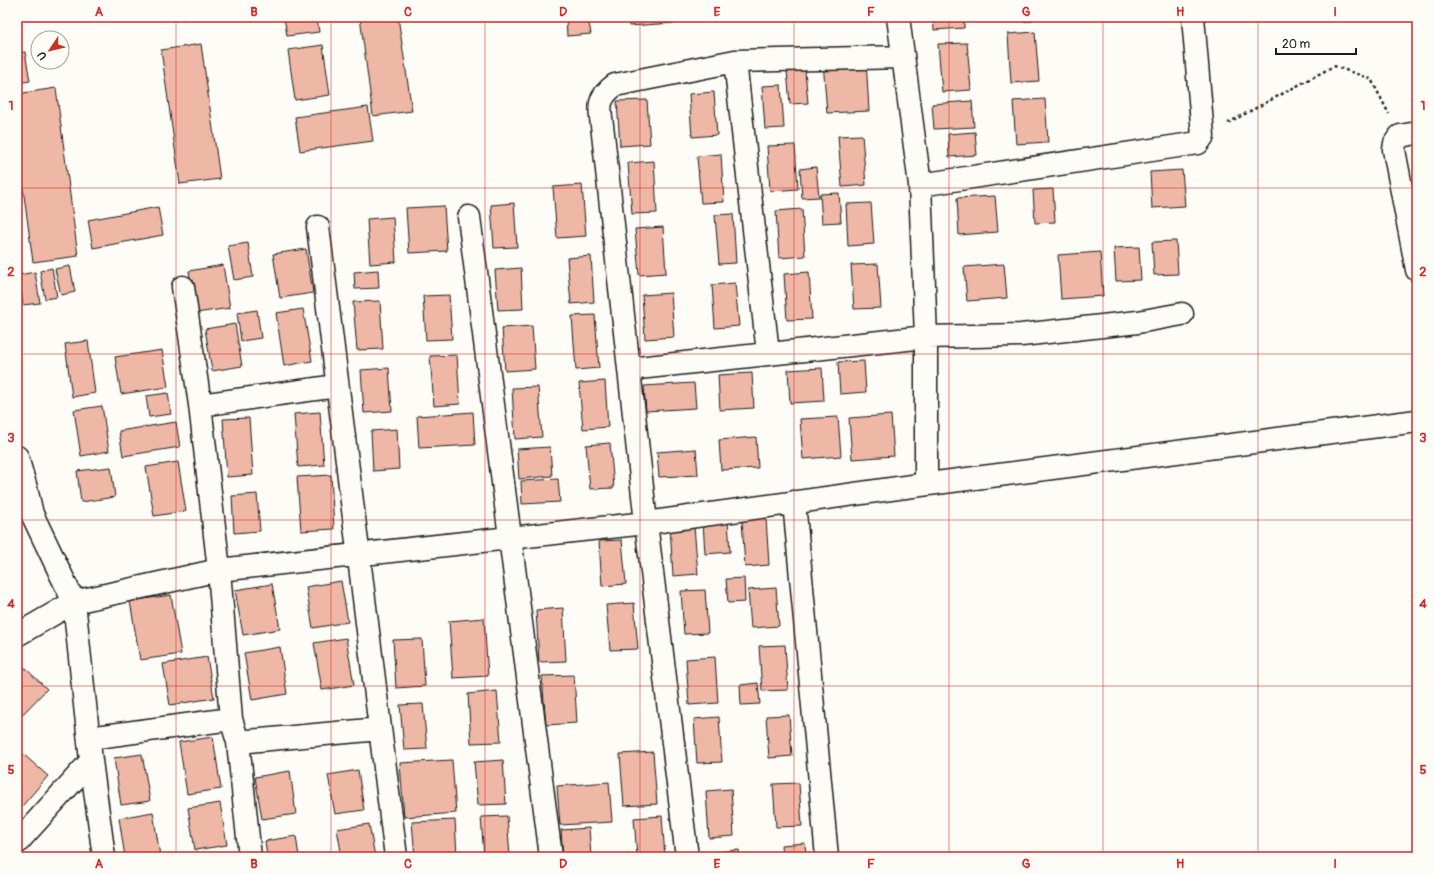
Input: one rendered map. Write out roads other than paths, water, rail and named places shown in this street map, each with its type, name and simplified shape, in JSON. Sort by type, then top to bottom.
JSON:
[{"type":"street","points":[[898,17],[902,57],[920,185],[926,337],[926,484]]},
{"type":"street","points":[[920,185],[1198,143],[1203,136],[1194,17]]},
{"type":"street","points":[[687,857],[646,523],[600,101],[606,92],[615,85],[735,61],[902,57]]},
{"type":"street","points":[[735,61],[768,353]]},
{"type":"street","points":[[1409,134],[1395,143],[1394,150],[1417,270]]},
{"type":"street","points":[[469,217],[551,857]]},
{"type":"street","points":[[318,227],[396,857]]},
{"type":"street","points":[[183,287],[200,404],[219,570],[231,719],[238,742],[250,857]]},
{"type":"street","points":[[629,368],[926,337],[1021,335],[1138,322],[1182,314]]},
{"type":"street","points":[[200,404],[337,386]]},
{"type":"street","points":[[19,631],[74,602],[219,570],[646,523],[926,484],[1417,421]]},
{"type":"street","points":[[17,457],[32,514],[74,602],[91,761],[104,857]]},
{"type":"street","points":[[794,502],[827,857]]},
{"type":"street","points":[[89,738],[231,719]]},
{"type":"street","points":[[238,742],[380,729]]},
{"type":"street","points":[[17,843],[91,761]]}]
